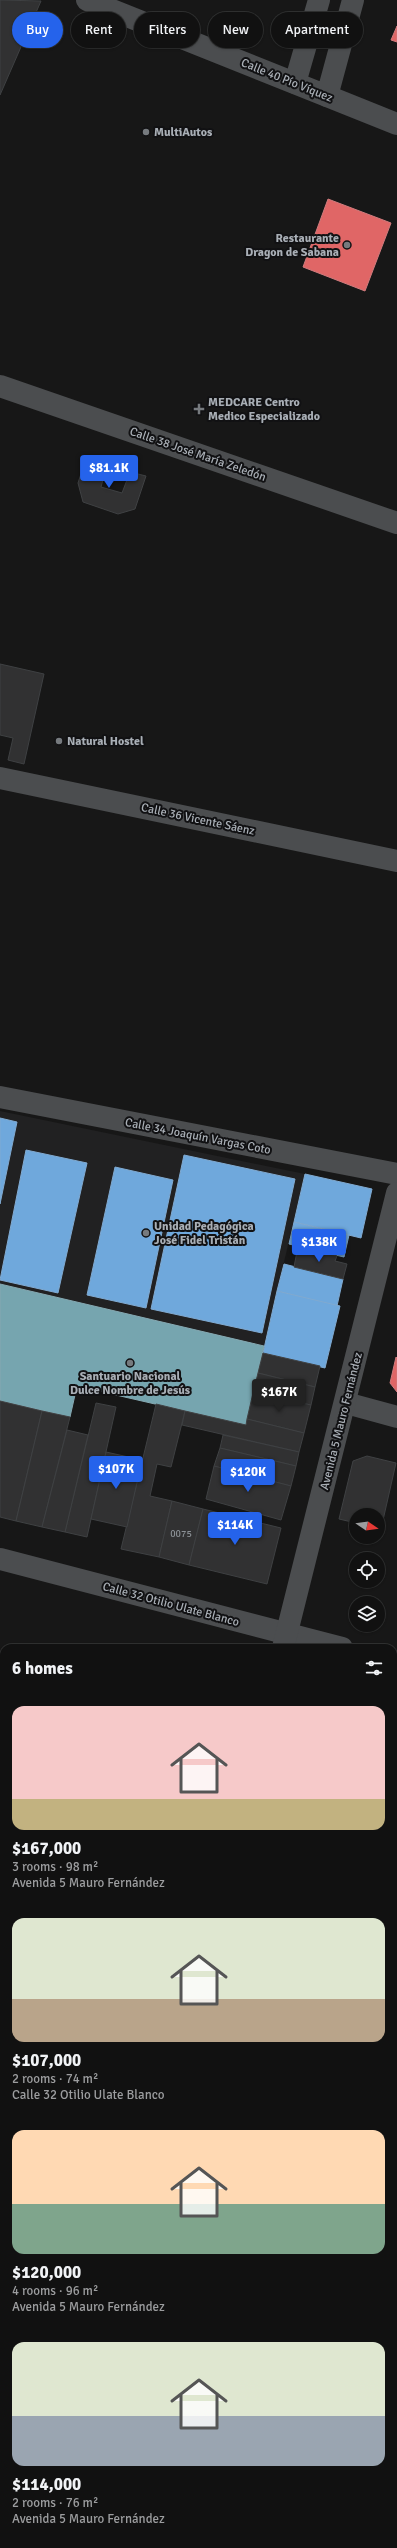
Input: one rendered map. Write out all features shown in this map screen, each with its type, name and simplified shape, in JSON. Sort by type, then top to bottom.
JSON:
[{"type":"street","name":"Calle 40 Pío Víquez","points":[[87,0],[397,124]]},
{"type":"street","points":[[295,83],[319,0]]},
{"type":"street","points":[[327,96],[353,0]]},
{"type":"street","name":"Calle 38 José María Zeledón","points":[[0,386],[397,523]]},
{"type":"street","name":"Calle 36 Vicente Sáenz","points":[[0,778],[397,861]]},
{"type":"street","name":"Calle 34 Joaquín Vargas Coto","points":[[0,1097],[397,1174]]},
{"type":"street","name":"Avenida 5 Mauro Fernández","points":[[285,1641],[346,1403],[397,1193]]},
{"type":"street","points":[[346,1403],[397,1417]]},
{"type":"street","name":"Calle 32 Otilio Ulate Blanco","points":[[0,1559],[285,1641],[309,1644]]},
{"type":"shaded area","name":"Unidad Pedagógica José Fidel Tristán","points":[[0,1111],[305,1174],[264,1346],[0,1284]]},
{"type":"building: Shops","points":[[397,26],[397,42],[391,40]]},
{"type":"building: Shops","name":"Restaurante Dragon de Sabana","points":[[328,199],[391,223],[365,291],[303,267]]},
{"type":"building: Shops","points":[[396,1357],[397,1358],[397,1392],[390,1383]]},
{"type":"building: Schools","points":[[0,1118],[17,1122],[0,1204]]},
{"type":"building: Schools","points":[[26,1150],[87,1163],[58,1293],[0,1280]]},
{"type":"building: Schools","points":[[184,1155],[295,1179],[262,1333],[151,1309]]},
{"type":"building: Schools","points":[[115,1167],[173,1180],[146,1308],[87,1295]]},
{"type":"building: Schools","points":[[305,1174],[372,1189],[361,1238],[294,1222]]},
{"type":"building: Schools","points":[[294,1222],[349,1235],[344,1257],[289,1244]]},
{"type":"building: Schools","points":[[284,1264],[343,1279],[337,1306],[277,1291]]},
{"type":"building: Schools","points":[[277,1291],[340,1306],[325,1368],[263,1353]]},
{"type":"building: Public","name":"Santuario Nacional Dulce Nombre de Jesús","points":[[0,1284],[264,1346],[246,1425],[77,1386],[70,1417],[0,1401]]},
{"type":"building: Other","points":[[0,0],[41,1],[36,12],[12,12],[12,48],[20,48],[0,95]]},
{"type":"building: Other","points":[[86,458],[107,465],[101,487],[122,493],[130,472],[146,476],[135,509],[118,514],[83,502],[78,483]]},
{"type":"building: Other","points":[[0,664],[44,674],[24,764],[8,760],[13,738],[0,735]]},
{"type":"building: Other","points":[[298,1246],[337,1256],[335,1261],[347,1264],[343,1279],[294,1267]]},
{"type":"building: Other","points":[[263,1353],[320,1366],[315,1387],[258,1373]]},
{"type":"building: Other","points":[[258,1373],[315,1387],[311,1405],[253,1393]]},
{"type":"building: Other","points":[[253,1393],[311,1405],[304,1433],[247,1419]]},
{"type":"building: Other","points":[[0,1401],[42,1411],[16,1521],[0,1517]]},
{"type":"building: Other","points":[[96,1403],[116,1407],[87,1537],[65,1532]]},
{"type":"building: Other","points":[[156,1404],[185,1411],[171,1467],[157,1464],[150,1496],[172,1501],[159,1557],[121,1549]]},
{"type":"building: Other","points":[[42,1411],[70,1417],[42,1527],[16,1521]]},
{"type":"building: Other","points":[[185,1411],[246,1425],[247,1419],[304,1433],[299,1452],[182,1425]]},
{"type":"building: Other","points":[[67,1430],[88,1435],[65,1532],[42,1527]]},
{"type":"building: Other","points":[[223,1435],[299,1452],[296,1466],[220,1448]]},
{"type":"building: Other","points":[[220,1448],[296,1466],[291,1486],[214,1466]]},
{"type":"building: Other","points":[[106,1452],[142,1460],[127,1527],[91,1519]]},
{"type":"building: Other","points":[[367,1456],[396,1463],[385,1511],[385,1508],[349,1508],[349,1521],[339,1519],[353,1461]]},
{"type":"building: Other","points":[[214,1466],[291,1486],[281,1520],[206,1499]]},
{"type":"building: Other","points":[[172,1501],[203,1509],[189,1565],[159,1557]]},
{"type":"building: Other","points":[[203,1509],[281,1528],[267,1584],[189,1565]]},
{"type":"place","name":"MultiAutos","points":[[146,132]]},
{"type":"place","name":"Restaurante Dragon de Sabana","points":[[347,245]]},
{"type":"place","name":"MEDCARE Centro Medico Especializado","points":[[199,409]]},
{"type":"place","name":"Natural Hostel","points":[[59,741]]},
{"type":"place","name":"Unidad Pedagógica José Fidel Tristán","points":[[146,1233]]},
{"type":"place","name":"Santuario Nacional Dulce Nombre de Jesús","points":[[130,1363]]}]
